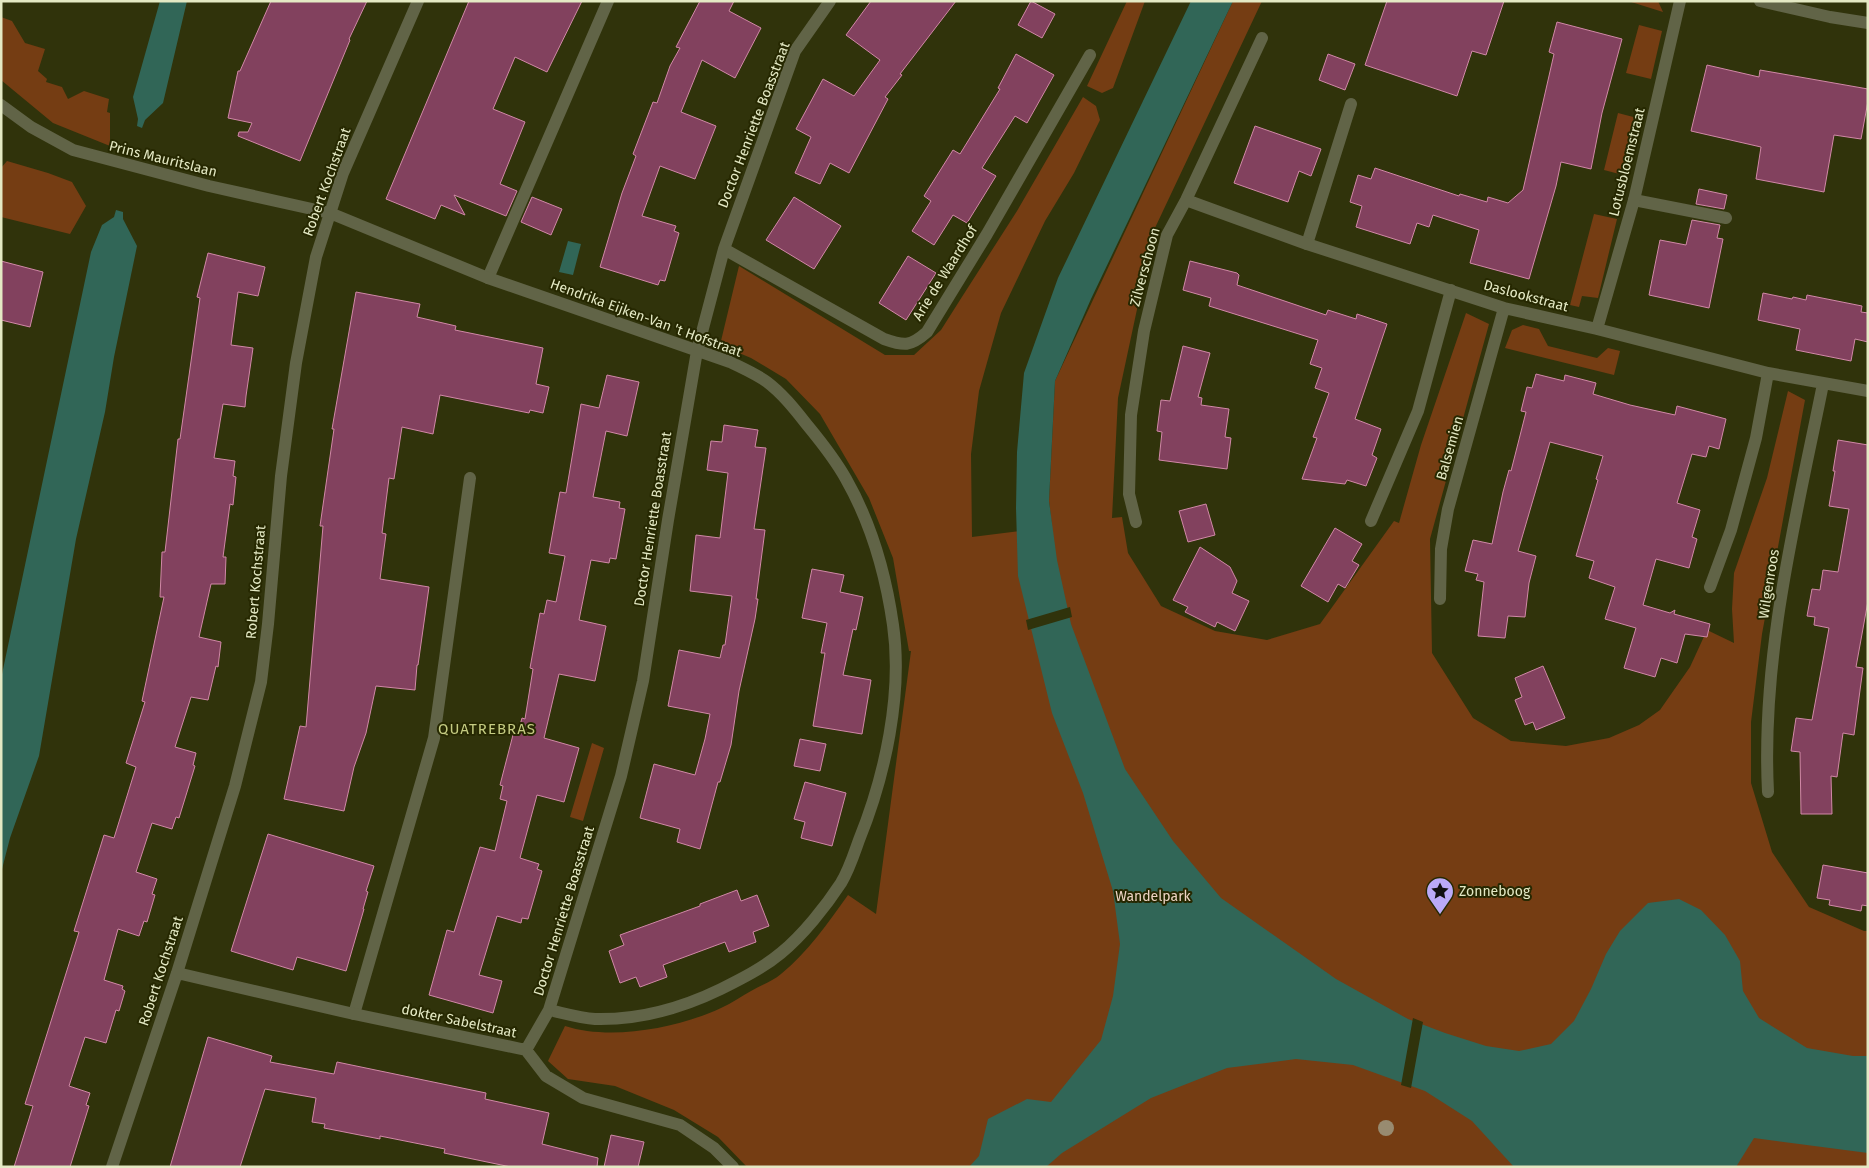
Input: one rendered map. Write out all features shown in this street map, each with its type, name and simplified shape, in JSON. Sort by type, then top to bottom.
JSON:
[{"type":"street","name":"Robert Kochstraat","points":[[112,1167],[177,973],[235,786],[261,682],[281,476],[296,363],[316,257],[343,173],[418,1]]},
{"type":"street","points":[[488,278],[608,1]]},
{"type":"street","name":"Doctor Henriette Boasstraat","points":[[526,1050],[549,1010],[621,776],[643,681],[697,351],[724,249],[795,50],[830,1]]},
{"type":"street","name":"Lotusbloemstraat","points":[[1597,329],[1634,200],[1680,1]]},
{"type":"street","points":[[1760,1],[1830,17],[1868,23]]},
{"type":"street","name":"Zilverschoon","points":[[1136,522],[1129,494],[1131,415],[1144,331],[1167,235],[1186,200],[1262,38]]},
{"type":"street","name":"Arie de Waardhof","points":[[724,249],[884,339],[902,345],[915,342],[927,332],[988,234],[1090,55]]},
{"type":"street","points":[[1307,244],[1351,104]]},
{"type":"street","name":"Prins Mauritslaan","points":[[1,105],[32,127],[73,150],[209,186],[330,213]]},
{"type":"street","name":"Daslookstraat","points":[[1186,200],[1307,244],[1504,308],[1597,329],[1768,373],[1868,391]]},
{"type":"street","points":[[1634,200],[1726,218]]},
{"type":"street","name":"Hendrika Eijken-Van 't Hofstraat","points":[[330,213],[488,278],[730,362],[766,382],[792,406],[846,478],[862,512],[877,558],[893,625],[896,656],[893,704],[884,761],[869,815],[842,881],[813,920],[781,953],[740,980],[695,1002],[640,1016],[593,1019],[549,1010]]},
{"type":"street","points":[[1371,521],[1418,411],[1451,290]]},
{"type":"street","name":"Balsemien","points":[[1440,599],[1441,549],[1448,509],[1504,308]]},
{"type":"street","points":[[1710,587],[1731,530],[1756,438],[1768,373]]},
{"type":"street","name":"Wilgenroos","points":[[1768,792],[1766,733],[1774,647],[1792,540],[1823,384]]},
{"type":"street","points":[[354,1014],[434,738],[470,478]]},
{"type":"street","name":"dokter Sabelstraat","points":[[177,973],[354,1014],[526,1050],[546,1076],[583,1098],[680,1125],[714,1148],[733,1167]]},
{"type":"green space","points":[[1127,1],[1145,1],[1113,88],[1102,93],[1087,86]]},
{"type":"green space","name":"Wandelpark","points":[[1233,1],[1262,1],[1154,230],[1118,398],[1112,518],[1122,517],[1128,553],[1161,606],[1215,631],[1267,640],[1320,624],[1394,521],[1399,523],[1421,445],[1466,313],[1489,324],[1430,539],[1432,653],[1473,718],[1511,741],[1566,746],[1609,738],[1639,725],[1660,710],[1690,667],[1707,630],[1734,643],[1732,609],[1734,573],[1767,478],[1788,391],[1805,400],[1762,634],[1751,722],[1751,783],[1772,852],[1809,907],[1864,931],[1868,931],[1868,1167],[747,1167],[718,1137],[674,1110],[615,1086],[568,1079],[548,1061],[565,1026],[603,1032],[644,1030],[685,1021],[729,1004],[774,979],[791,965],[817,937],[848,895],[876,914],[911,651],[909,651],[893,558],[869,498],[820,414],[786,379],[751,358],[720,345],[739,266],[885,355],[914,355],[941,330],[1017,211],[1083,97],[1096,106],[1100,120],[1074,173],[1045,221],[1001,313],[979,391],[971,454],[972,537],[1052,527],[1049,501],[1055,381]]},
{"type":"green space","points":[[1628,1],[1658,1],[1663,12]]},
{"type":"green space","points":[[1,17],[12,21],[25,43],[45,49],[38,71],[47,79],[46,82],[62,87],[68,99],[84,91],[109,99],[107,112],[110,113],[110,146],[53,123],[1,80]]},
{"type":"green space","points":[[1639,25],[1662,31],[1651,79],[1626,73]]},
{"type":"green space","points":[[1618,113],[1641,119],[1627,176],[1604,170]]},
{"type":"green space","points":[[7,161],[72,182],[86,206],[70,234],[1,217],[1,168]]},
{"type":"green space","points":[[1594,214],[1617,219],[1598,298],[1582,296],[1579,307],[1570,305]]},
{"type":"green space","points":[[1523,325],[1539,329],[1548,346],[1597,358],[1608,348],[1620,351],[1614,375],[1505,348],[1512,330]]},
{"type":"green space","points":[[592,743],[604,748],[583,821],[570,817]]},
{"type":"water","points":[[160,1],[187,1],[163,103],[145,120],[142,128],[137,126],[138,119],[133,97]]},
{"type":"water","points":[[1191,1],[1233,1],[1091,299],[1055,381],[1049,501],[1057,560],[1071,624],[1125,769],[1173,841],[1221,898],[1336,979],[1408,1019],[1486,1046],[1519,1051],[1551,1044],[1574,1021],[1591,989],[1606,954],[1620,931],[1648,903],[1679,899],[1701,910],[1725,935],[1740,961],[1743,991],[1759,1018],[1807,1048],[1853,1056],[1868,1056],[1868,1153],[1754,1138],[1736,1167],[1514,1167],[1472,1121],[1425,1091],[1353,1065],[1296,1059],[1227,1068],[1151,1098],[1062,1153],[1046,1167],[969,1167],[979,1156],[988,1119],[1027,1099],[1051,1102],[1101,1040],[1113,996],[1120,944],[1113,891],[1083,793],[1052,713],[1018,576],[1017,452],[1024,373],[1058,278]]},
{"type":"water","points":[[116,210],[123,212],[123,219],[137,246],[114,357],[105,412],[76,539],[39,756],[10,838],[1,873],[1,679],[91,252],[102,225],[114,217]]},
{"type":"water","points":[[568,241],[581,244],[573,275],[559,272]]},
{"type":"pier","points":[[1070,607],[1072,617],[1028,630],[1026,620]]},
{"type":"pier","points":[[1413,1018],[1423,1022],[1411,1088],[1401,1085]]},
{"type":"building","points":[[271,1],[367,1],[349,39],[300,161],[238,136],[239,132],[248,132],[252,123],[228,118],[238,71],[240,71]]},
{"type":"building","points":[[469,1],[582,1],[547,72],[515,57],[493,109],[525,122],[500,184],[517,191],[506,216],[454,195],[465,215],[441,205],[435,219],[386,199]]},
{"type":"building","points":[[700,1],[734,1],[729,11],[761,28],[735,78],[702,60],[681,112],[716,126],[695,179],[660,166],[642,216],[676,226],[674,231],[679,233],[665,281],[660,280],[658,285],[600,267],[622,193],[636,156],[633,154],[653,102],[657,103],[670,66],[680,48],[676,47]]},
{"type":"building","points":[[871,1],[956,1],[900,74],[902,75],[885,97],[888,99],[849,173],[830,163],[820,184],[795,173],[811,137],[796,129],[823,79],[854,96],[880,60],[846,35]]},
{"type":"building","points":[[1031,1],[1055,14],[1042,38],[1018,25]]},
{"type":"building","points":[[1387,1],[1504,1],[1486,55],[1472,51],[1457,96],[1365,65]]},
{"type":"building","points":[[1557,22],[1622,39],[1602,113],[1591,169],[1561,162],[1556,186],[1529,279],[1470,263],[1479,230],[1433,215],[1429,227],[1417,223],[1410,244],[1356,227],[1362,206],[1350,202],[1358,175],[1371,179],[1375,168],[1459,196],[1460,194],[1487,202],[1488,197],[1508,203],[1523,190],[1554,54],[1549,52]]},
{"type":"building","points":[[1016,54],[1054,75],[1027,123],[1015,116],[982,168],[996,176],[967,223],[953,215],[934,245],[912,231],[931,201],[924,196],[953,150],[960,154],[1000,89],[998,88]]},
{"type":"building","points":[[1328,54],[1355,64],[1345,90],[1319,80]]},
{"type":"building","points":[[1707,65],[1759,77],[1760,70],[1868,89],[1868,101],[1861,139],[1834,135],[1824,192],[1756,179],[1761,147],[1691,131]]},
{"type":"building","points":[[1255,126],[1321,149],[1311,176],[1299,171],[1288,202],[1234,183]]},
{"type":"building","points":[[1699,189],[1727,195],[1724,209],[1696,204]]},
{"type":"building","points":[[532,197],[562,209],[551,235],[521,222]]},
{"type":"building","points":[[794,197],[841,226],[814,269],[766,240]]},
{"type":"building","points":[[1692,220],[1720,225],[1717,238],[1723,239],[1709,308],[1649,295],[1660,240],[1686,245]]},
{"type":"building","points":[[208,253],[265,267],[258,296],[238,292],[231,345],[253,348],[245,407],[223,404],[214,458],[235,461],[233,476],[236,477],[233,505],[230,504],[223,557],[226,557],[225,584],[211,584],[199,637],[221,642],[218,667],[216,666],[208,700],[191,697],[175,747],[196,753],[193,765],[195,766],[179,818],[176,817],[172,829],[152,823],[136,872],[157,879],[152,894],[155,895],[147,922],[144,921],[139,936],[118,929],[104,980],[123,986],[122,989],[125,991],[119,1011],[116,1010],[106,1043],[85,1037],[69,1086],[90,1093],[86,1105],[89,1106],[70,1167],[14,1167],[33,1106],[25,1104],[79,932],[74,931],[104,835],[114,838],[136,767],[126,763],[145,702],[142,701],[164,597],[160,597],[162,552],[165,552],[178,439],[180,439],[200,298],[197,297]]},
{"type":"building","points":[[908,256],[936,273],[906,320],[879,303]]},
{"type":"building","points":[[1,261],[43,272],[30,327],[1,320]]},
{"type":"building","points":[[1190,261],[1237,273],[1239,275],[1237,285],[1326,315],[1328,310],[1356,319],[1357,314],[1387,324],[1355,419],[1381,429],[1372,455],[1377,458],[1366,486],[1347,480],[1345,484],[1302,479],[1317,438],[1313,437],[1329,393],[1315,388],[1322,368],[1310,364],[1318,340],[1209,306],[1211,298],[1183,290]]},
{"type":"building","points":[[356,292],[420,304],[417,317],[456,326],[455,330],[543,348],[536,384],[549,387],[543,413],[530,410],[529,413],[440,395],[433,434],[402,427],[394,479],[389,478],[382,533],[386,534],[380,579],[429,587],[415,690],[376,686],[366,733],[354,767],[344,811],[284,799],[300,726],[306,727],[323,526],[320,526],[334,429],[332,429]]},
{"type":"building","points":[[1763,293],[1806,300],[1807,295],[1862,306],[1861,312],[1868,313],[1868,342],[1855,339],[1851,361],[1796,350],[1800,329],[1758,320]]},
{"type":"building","points":[[1183,346],[1210,353],[1198,397],[1202,398],[1201,405],[1229,409],[1225,437],[1231,438],[1227,469],[1159,460],[1162,432],[1157,431],[1161,400],[1170,401]]},
{"type":"building","points":[[1536,374],[1564,381],[1565,375],[1596,383],[1593,394],[1630,405],[1675,415],[1677,406],[1726,419],[1719,449],[1709,446],[1706,457],[1692,454],[1677,503],[1700,510],[1692,537],[1697,539],[1689,568],[1656,559],[1643,605],[1670,613],[1675,610],[1674,614],[1710,624],[1707,637],[1685,634],[1677,663],[1661,658],[1655,677],[1624,668],[1636,628],[1605,619],[1615,587],[1589,578],[1594,561],[1576,556],[1603,456],[1550,442],[1518,551],[1536,556],[1529,583],[1525,617],[1508,616],[1505,638],[1478,636],[1484,582],[1476,580],[1478,574],[1465,571],[1473,540],[1492,544],[1503,492],[1509,470],[1511,471],[1526,412],[1521,411],[1527,387],[1532,388]]},
{"type":"building","points":[[607,375],[639,382],[627,436],[606,431],[593,497],[620,502],[619,508],[625,509],[616,559],[610,558],[609,563],[591,560],[579,620],[606,626],[595,681],[559,674],[544,738],[579,748],[564,802],[537,795],[520,858],[539,864],[537,869],[542,871],[528,919],[522,918],[521,923],[497,916],[479,975],[502,981],[493,1013],[429,995],[447,930],[454,932],[480,847],[495,851],[507,801],[500,799],[503,786],[500,785],[514,731],[518,732],[522,718],[525,719],[533,669],[530,668],[540,613],[544,614],[547,600],[556,602],[565,556],[549,553],[560,492],[566,493],[581,404],[599,408]]},
{"type":"building","points":[[724,425],[758,430],[755,447],[766,448],[754,529],[765,530],[755,619],[739,691],[731,745],[720,782],[718,782],[700,849],[677,842],[680,829],[640,818],[654,764],[695,775],[705,739],[710,714],[668,706],[679,650],[720,658],[723,645],[725,645],[732,596],[690,591],[696,535],[720,538],[728,473],[707,470],[711,441],[722,442]]},
{"type":"building","points":[[1838,440],[1868,445],[1868,601],[1856,667],[1863,668],[1854,735],[1843,733],[1837,777],[1831,776],[1832,814],[1801,814],[1800,752],[1791,751],[1796,718],[1812,720],[1829,628],[1814,625],[1815,617],[1807,616],[1812,589],[1820,590],[1823,570],[1838,572],[1849,509],[1829,506]]},
{"type":"building","points":[[1206,504],[1215,535],[1188,542],[1179,511]]},
{"type":"building","points":[[1335,528],[1362,544],[1352,561],[1359,565],[1345,588],[1338,584],[1328,602],[1301,586]]},
{"type":"building","points":[[1200,547],[1230,567],[1237,581],[1232,593],[1249,601],[1235,631],[1217,622],[1215,627],[1185,612],[1188,607],[1173,600]]},
{"type":"building","points":[[812,569],[844,575],[840,592],[863,597],[856,630],[853,629],[843,675],[871,680],[862,734],[813,726],[825,653],[821,653],[827,623],[802,618]]},
{"type":"building","points":[[1543,666],[1565,718],[1536,730],[1533,722],[1525,725],[1515,700],[1522,697],[1515,678]]},
{"type":"building","points":[[800,739],[826,744],[820,771],[794,766]]},
{"type":"building","points":[[805,782],[846,793],[832,846],[801,838],[805,822],[794,819]]},
{"type":"building","points":[[268,834],[374,866],[346,971],[297,957],[293,970],[231,951]]},
{"type":"building","points":[[1823,865],[1868,873],[1868,906],[1862,905],[1861,911],[1829,905],[1830,900],[1817,898]]},
{"type":"building","points":[[737,890],[741,901],[757,895],[769,926],[753,932],[756,942],[729,952],[725,942],[663,965],[667,977],[640,987],[636,977],[620,983],[609,951],[624,945],[620,935],[700,906],[700,904]]},
{"type":"building","points":[[208,1037],[272,1056],[270,1062],[334,1074],[337,1062],[486,1093],[485,1099],[549,1113],[542,1144],[598,1158],[597,1167],[511,1167],[444,1153],[445,1149],[380,1136],[380,1139],[324,1128],[325,1124],[312,1122],[316,1098],[265,1089],[240,1167],[170,1167]]},
{"type":"building","points":[[611,1135],[644,1142],[638,1167],[604,1167]]},
{"type":"place","name":"Zonneboog","points":[[1440,915]]},
{"type":"district","name":"QUATREBRAS","points":[[487,729]]}]
